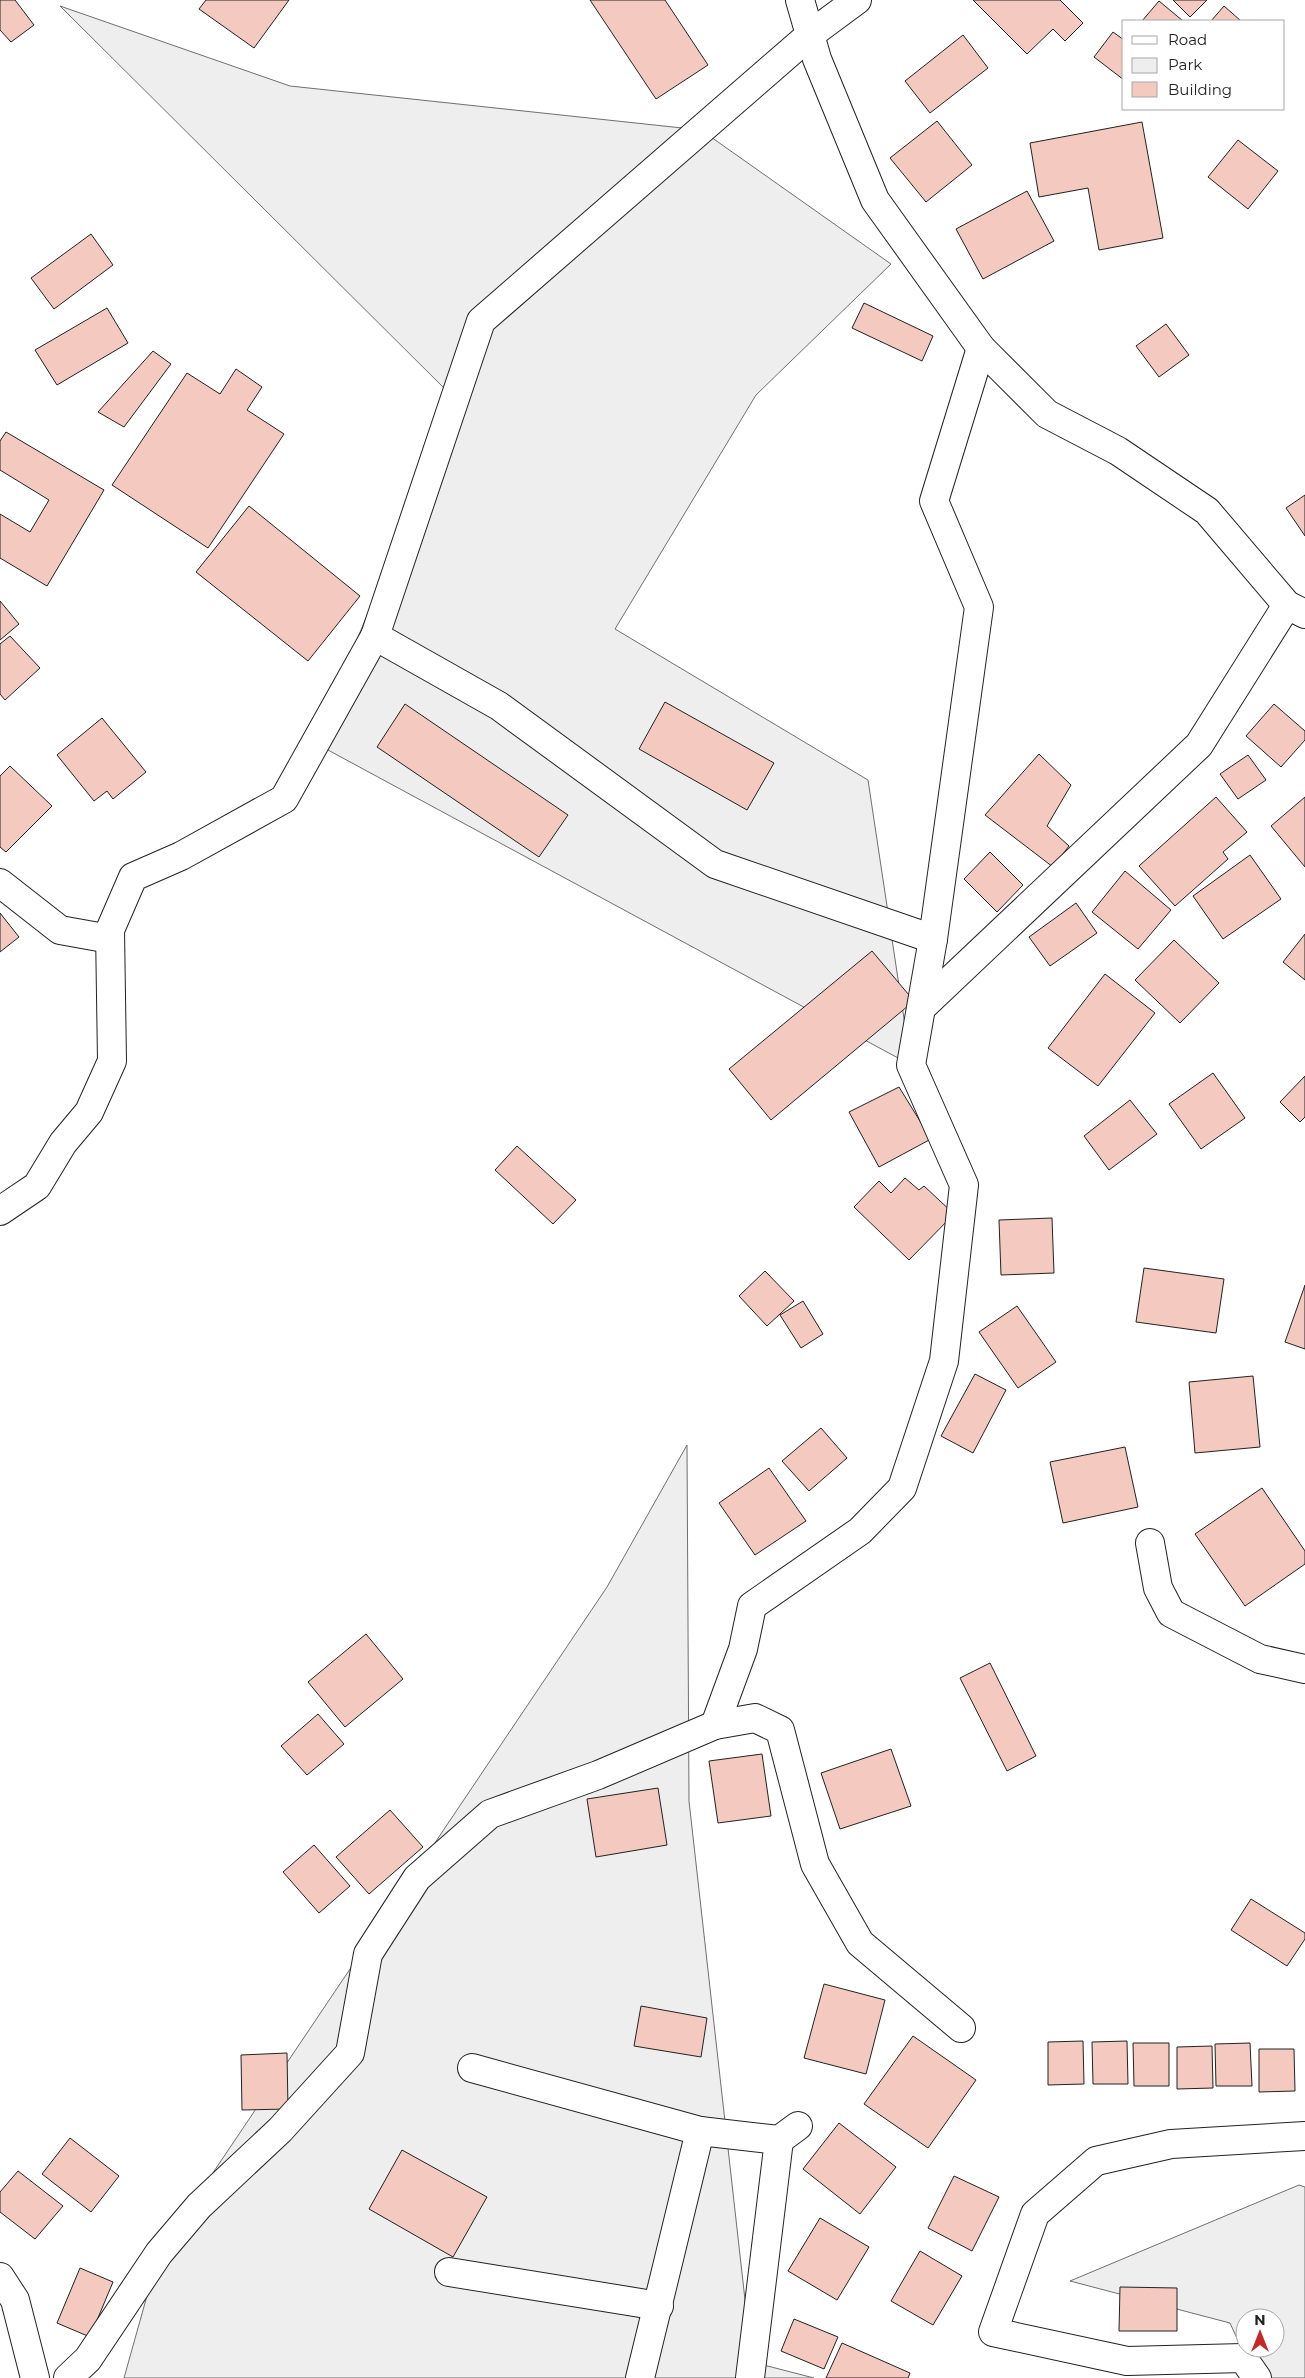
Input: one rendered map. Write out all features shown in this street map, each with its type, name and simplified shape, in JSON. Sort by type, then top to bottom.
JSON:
[{"type":"street","points":[[800,0],[817,59],[875,200],[981,348],[1047,414],[1118,451],[1207,511],[1296,609],[1199,745],[922,1007]]},
{"type":"street","points":[[0,1211],[37,1186],[62,1143],[89,1112],[112,1061],[110,930],[133,877],[181,856],[284,799],[375,636],[481,321],[811,34],[857,0]]},
{"type":"street","points":[[715,1725],[743,1649],[752,1606],[860,1531],[902,1488],[944,1361],[964,1185],[911,1065],[933,939],[979,608],[934,501],[981,348]]},
{"type":"street","points":[[375,636],[499,706],[714,864],[933,939]]},
{"type":"street","points":[[0,883],[60,930],[110,939]]},
{"type":"street","points":[[1150,1543],[1158,1588],[1171,1613],[1260,1659],[1305,1669]]},
{"type":"street","points":[[68,2378],[88,2359],[159,2253],[199,2206],[280,2130],[350,2053],[368,1954],[417,1878],[490,1814],[598,1775],[715,1725],[755,1718],[780,1730],[815,1864],[860,1943],[961,2028]]},
{"type":"street","points":[[472,2068],[700,2131],[789,2133],[750,2378]]},
{"type":"street","points":[[640,2378],[700,2131]]},
{"type":"street","points":[[1258,2378],[1243,2358],[1128,2361],[993,2332],[1035,2214],[1096,2161],[1171,2144],[1305,2136]]},
{"type":"street","points":[[449,2272],[659,2306]]},
{"type":"street","points":[[0,2277],[15,2300],[35,2378]]},
{"type":"green space","points":[[60,6],[290,86],[701,130],[891,264],[756,395],[615,629],[868,780],[911,1065],[315,743],[455,399]]},
{"type":"green space","points":[[687,1445],[689,1801],[752,2362],[814,2378],[124,2378],[159,2253],[607,1587]]},
{"type":"green space","points":[[1299,2185],[1305,2187],[1305,2378],[1255,2378],[1246,2358],[1285,2358],[1285,2308],[1235,2308],[1235,2334],[1230,2323],[1070,2281]]},
{"type":"building","points":[[0,0],[15,0],[34,25],[11,42],[0,30]]},
{"type":"building","points":[[206,0],[289,0],[254,48],[199,9]]},
{"type":"building","points":[[590,0],[665,0],[708,65],[656,99]]},
{"type":"building","points":[[973,0],[1060,0],[1083,23],[1065,41],[1053,29],[1027,54]]},
{"type":"building","points":[[1173,0],[1207,0],[1190,17]]},
{"type":"building","points":[[1159,1],[1182,20],[1143,20]]},
{"type":"building","points":[[1224,6],[1240,20],[1212,20]]},
{"type":"building","points":[[1113,32],[1122,39],[1122,78],[1094,57]]},
{"type":"building","points":[[963,35],[988,68],[930,113],[905,81]]},
{"type":"building","points":[[937,121],[972,165],[926,202],[890,158]]},
{"type":"building","points":[[1142,122],[1163,238],[1099,250],[1088,188],[1039,197],[1030,143]]},
{"type":"building","points":[[1238,140],[1278,171],[1248,209],[1208,177]]},
{"type":"building","points":[[1027,191],[1054,241],[983,279],[956,229]]},
{"type":"building","points":[[91,234],[113,265],[54,309],[31,278]]},
{"type":"building","points":[[864,303],[933,336],[922,361],[852,328]]},
{"type":"building","points":[[107,308],[128,343],[57,385],[35,350]]},
{"type":"building","points":[[1166,324],[1189,355],[1159,377],[1136,346]]},
{"type":"building","points":[[153,351],[171,364],[124,427],[98,412]]},
{"type":"building","points":[[236,369],[262,387],[247,410],[284,434],[208,548],[112,485],[187,373],[220,394]]},
{"type":"building","points":[[6,432],[104,490],[47,586],[0,558],[0,514],[30,532],[49,500],[0,470],[0,441]]},
{"type":"building","points":[[1305,495],[1305,536],[1286,508]]},
{"type":"building","points":[[249,506],[360,596],[308,661],[196,572]]},
{"type":"building","points":[[0,601],[19,624],[0,640]]},
{"type":"building","points":[[10,636],[40,668],[5,700],[0,694],[0,644]]},
{"type":"building","points":[[665,702],[774,763],[747,810],[639,749]]},
{"type":"building","points":[[405,704],[568,815],[539,857],[377,747]]},
{"type":"building","points":[[1274,704],[1305,731],[1305,740],[1281,767],[1246,736]]},
{"type":"building","points":[[102,718],[146,772],[113,799],[107,791],[94,801],[57,755]]},
{"type":"building","points":[[1039,754],[1071,785],[1047,826],[1069,846],[1053,867],[985,815]]},
{"type":"building","points":[[1248,755],[1266,780],[1238,799],[1220,774]]},
{"type":"building","points":[[10,766],[52,806],[6,852],[0,847],[0,776]]},
{"type":"building","points":[[1216,797],[1247,832],[1223,852],[1228,859],[1175,906],[1139,866]]},
{"type":"building","points":[[1305,797],[1305,867],[1271,826]]},
{"type":"building","points":[[990,852],[1023,885],[997,912],[964,879]]},
{"type":"building","points":[[1250,855],[1281,899],[1223,939],[1193,896]]},
{"type":"building","points":[[1125,871],[1171,910],[1138,949],[1092,912]]},
{"type":"building","points":[[1076,903],[1097,933],[1050,966],[1029,937]]},
{"type":"building","points":[[0,913],[19,937],[0,952]]},
{"type":"building","points":[[1305,934],[1305,980],[1283,962]]},
{"type":"building","points":[[1174,940],[1219,983],[1180,1023],[1135,980]]},
{"type":"building","points":[[872,951],[914,1001],[771,1120],[729,1069]]},
{"type":"building","points":[[1105,974],[1155,1013],[1098,1086],[1048,1048]]},
{"type":"building","points":[[1213,1073],[1245,1118],[1201,1149],[1169,1104]]},
{"type":"building","points":[[1305,1076],[1305,1117],[1300,1122],[1280,1102]]},
{"type":"building","points":[[899,1087],[931,1139],[879,1167],[849,1112]]},
{"type":"building","points":[[1130,1100],[1157,1134],[1109,1170],[1084,1136]]},
{"type":"building","points":[[517,1146],[576,1200],[553,1224],[495,1170]]},
{"type":"building","points":[[905,1178],[919,1190],[924,1186],[954,1214],[909,1260],[854,1207],[879,1181],[891,1193]]},
{"type":"building","points":[[1052,1218],[1054,1273],[1001,1275],[999,1220]]},
{"type":"building","points":[[1144,1268],[1224,1279],[1216,1333],[1136,1322]]},
{"type":"building","points":[[765,1271],[794,1301],[767,1326],[739,1296]]},
{"type":"building","points":[[1305,1285],[1305,1349],[1285,1342]]},
{"type":"building","points":[[803,1301],[823,1334],[801,1348],[780,1315]]},
{"type":"building","points":[[1017,1306],[1056,1362],[1018,1388],[979,1332]]},
{"type":"building","points":[[975,1374],[1006,1390],[973,1453],[941,1436]]},
{"type":"building","points":[[1253,1376],[1260,1447],[1195,1453],[1189,1382]]},
{"type":"building","points":[[821,1428],[847,1458],[809,1491],[782,1461]]},
{"type":"building","points":[[1125,1447],[1138,1507],[1063,1523],[1050,1462]]},
{"type":"building","points":[[769,1468],[806,1521],[755,1555],[719,1503]]},
{"type":"building","points":[[1262,1488],[1305,1551],[1305,1564],[1245,1606],[1195,1534]]},
{"type":"building","points":[[366,1634],[403,1679],[345,1727],[308,1682]]},
{"type":"building","points":[[990,1663],[1036,1756],[1007,1771],[960,1678]]},
{"type":"building","points":[[318,1714],[344,1744],[307,1775],[281,1746]]},
{"type":"building","points":[[891,1749],[911,1806],[840,1829],[821,1773]]},
{"type":"building","points":[[762,1754],[771,1816],[718,1823],[709,1761]]},
{"type":"building","points":[[658,1788],[667,1845],[596,1857],[587,1799]]},
{"type":"building","points":[[390,1810],[423,1847],[369,1894],[336,1857]]},
{"type":"building","points":[[314,1845],[350,1886],[319,1913],[283,1872]]},
{"type":"building","points":[[1251,1899],[1305,1933],[1305,1939],[1287,1966],[1231,1930]]},
{"type":"building","points":[[824,1984],[885,2000],[866,2074],[804,2058]]},
{"type":"building","points":[[641,2006],[707,2018],[701,2057],[634,2046]]},
{"type":"building","points":[[913,2036],[976,2080],[928,2148],[864,2104]]},
{"type":"building","points":[[1083,2041],[1084,2084],[1048,2085],[1048,2042]]},
{"type":"building","points":[[1127,2041],[1128,2084],[1093,2084],[1092,2042]]},
{"type":"building","points":[[1133,2043],[1169,2043],[1169,2086],[1134,2086]]},
{"type":"building","points":[[1250,2043],[1252,2086],[1216,2086],[1215,2044]]},
{"type":"building","points":[[1212,2046],[1213,2088],[1177,2089],[1177,2047]]},
{"type":"building","points":[[1259,2049],[1294,2049],[1295,2091],[1259,2092]]},
{"type":"building","points":[[287,2053],[288,2109],[242,2110],[241,2055]]},
{"type":"building","points":[[839,2123],[896,2167],[860,2214],[803,2169]]},
{"type":"building","points":[[70,2138],[119,2176],[91,2212],[42,2174]]},
{"type":"building","points":[[402,2150],[487,2197],[453,2257],[369,2209]]},
{"type":"building","points":[[18,2171],[63,2206],[35,2239],[0,2212],[0,2192]]},
{"type":"building","points":[[954,2176],[999,2197],[972,2251],[928,2228]]},
{"type":"building","points":[[820,2218],[869,2247],[837,2300],[788,2271]]},
{"type":"building","points":[[920,2251],[962,2276],[933,2325],[891,2301]]},
{"type":"building","points":[[80,2268],[113,2282],[90,2337],[57,2323]]},
{"type":"building","points":[[1120,2287],[1177,2288],[1177,2331],[1119,2331]]},
{"type":"building","points":[[794,2319],[838,2337],[824,2369],[781,2351]]},
{"type":"building","points":[[842,2343],[910,2373],[908,2378],[826,2378]]}]
